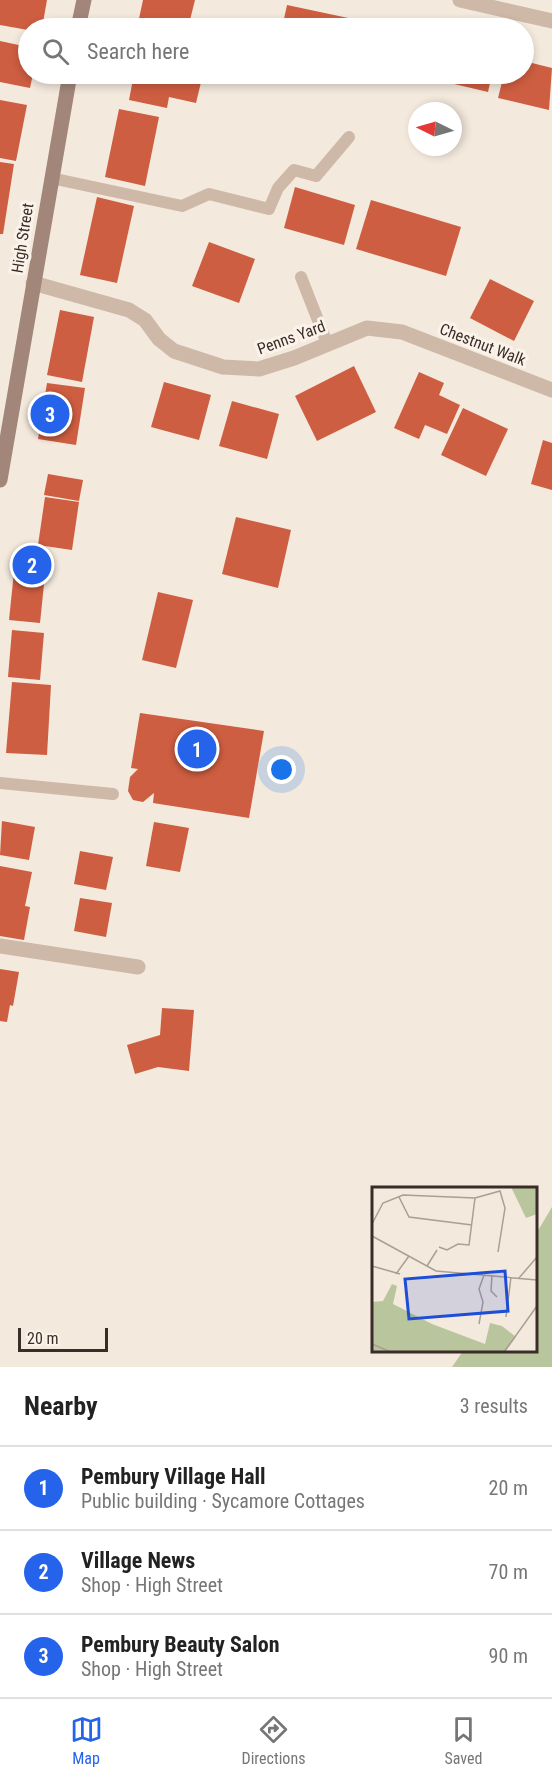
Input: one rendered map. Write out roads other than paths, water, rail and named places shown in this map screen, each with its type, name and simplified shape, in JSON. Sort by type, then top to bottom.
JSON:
[{"type":"street","points":[[80,18],[84,0]]},
{"type":"street","points":[[460,0],[552,21]]},
{"type":"street","name":"High Street","points":[[0,480],[68,84]]},
{"type":"street","name":"Penns Yard","points":[[33,284],[129,310],[145,320],[159,339],[174,351],[223,368],[259,369],[294,358],[367,328],[402,332]]},
{"type":"street","name":"Chestnut Walk","points":[[402,332],[552,390]]},
{"type":"street","points":[[0,946],[138,967]]},
{"type":"lane","points":[[51,178],[182,206],[209,194],[269,209],[278,188],[294,170],[316,176],[349,137]]},
{"type":"lane","points":[[301,277],[327,343]]},
{"type":"lane","points":[[0,783],[113,794]]},
{"type":"place","name":"Pembury Beauty Salon","points":[[50,414]]},
{"type":"place","name":"Village News","points":[[32,565]]},
{"type":"place","name":"Pembury Village Hall","points":[[197,749]]}]
